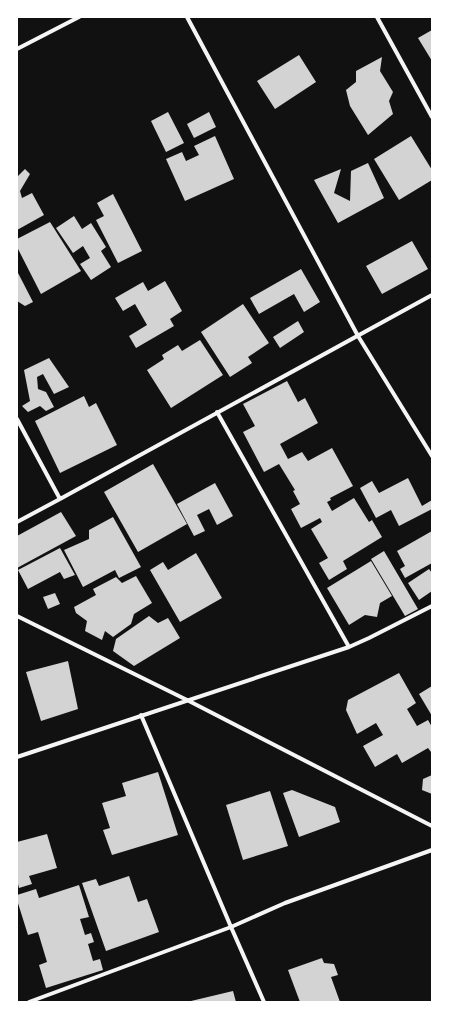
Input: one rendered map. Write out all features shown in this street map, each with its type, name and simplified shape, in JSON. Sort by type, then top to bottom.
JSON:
[{"type":"street","points":[[17,49],[80,17]]},
{"type":"street","points":[[187,17],[358,336],[432,456]]},
{"type":"street","points":[[377,17],[432,117]]},
{"type":"street","points":[[17,522],[432,295]]},
{"type":"street","points":[[217,412],[349,647]]},
{"type":"street","points":[[17,419],[60,499]]},
{"type":"street","points":[[17,757],[349,647],[432,606]]},
{"type":"street","points":[[17,616],[187,700],[432,826]]},
{"type":"street","points":[[142,715],[264,1002]]},
{"type":"street","points":[[29,1002],[231,927],[285,903],[432,850]]},
{"type":"building","points":[[432,30],[432,61],[418,38]]},
{"type":"building","points":[[299,55],[316,82],[275,109],[257,81]]},
{"type":"building","points":[[382,57],[380,71],[393,92],[389,101],[393,114],[368,135],[350,106],[346,90],[356,82],[356,71]]},
{"type":"building","points":[[168,112],[184,143],[166,152],[151,121]]},
{"type":"building","points":[[209,112],[216,127],[194,138],[187,124]]},
{"type":"building","points":[[215,136],[234,179],[185,201],[166,159],[182,152],[186,161],[199,155],[194,146]]},
{"type":"building","points":[[411,136],[432,170],[432,180],[399,200],[374,159]]},
{"type":"building","points":[[368,163],[384,198],[338,223],[314,180],[341,169],[334,193],[350,201],[351,171]]},
{"type":"building","points":[[25,169],[30,174],[20,191],[22,198],[32,193],[44,215],[17,230],[17,177]]},
{"type":"building","points":[[113,194],[142,251],[118,263],[96,220],[104,216],[97,203]]},
{"type":"building","points":[[74,216],[82,229],[91,223],[106,247],[101,251],[111,267],[91,280],[80,264],[90,258],[83,246],[73,253],[56,228]]},
{"type":"building","points":[[50,222],[81,271],[41,294],[17,247],[17,239]]},
{"type":"building","points":[[412,241],[428,269],[382,294],[366,266]]},
{"type":"building","points":[[301,269],[320,302],[304,312],[294,294],[259,314],[250,298]]},
{"type":"building","points":[[17,271],[33,302],[25,306],[17,301]]},
{"type":"building","points":[[165,281],[182,311],[170,319],[174,326],[136,348],[129,336],[147,325],[135,304],[123,311],[115,298],[143,282],[148,291]]},
{"type":"building","points":[[243,304],[269,343],[248,357],[252,363],[230,377],[201,332]]},
{"type":"building","points":[[298,321],[304,332],[280,348],[273,337]]},
{"type":"building","points":[[200,340],[223,375],[171,408],[147,370],[164,359],[162,355],[178,345],[182,351]]},
{"type":"building","points":[[49,358],[69,387],[54,394],[43,374],[37,377],[38,389],[46,392],[54,407],[46,411],[40,406],[28,412],[22,406],[30,401],[24,370]]},
{"type":"building","points":[[287,381],[298,402],[305,398],[318,423],[280,444],[288,459],[302,452],[308,461],[332,448],[353,486],[330,498],[331,500],[327,502],[332,511],[354,498],[369,522],[372,520],[382,537],[343,561],[347,569],[329,580],[319,563],[328,558],[311,529],[322,522],[320,518],[301,528],[291,509],[300,504],[293,491],[295,490],[279,464],[264,472],[243,432],[255,426],[243,404]]},
{"type":"building","points":[[84,396],[89,407],[96,403],[117,445],[60,473],[35,421]]},
{"type":"building","points":[[153,464],[187,524],[138,552],[104,492]]},
{"type":"building","points":[[408,478],[422,506],[432,500],[432,509],[399,526],[391,510],[376,518],[360,488],[372,481],[379,493]]},
{"type":"building","points":[[215,483],[233,516],[217,525],[209,509],[197,515],[205,531],[194,536],[177,504]]},
{"type":"building","points":[[61,512],[76,536],[17,568],[17,536]]},
{"type":"building","points":[[113,517],[141,567],[119,578],[115,570],[83,587],[64,550],[89,539],[89,530]]},
{"type":"building","points":[[432,531],[432,563],[405,578],[400,569],[405,566],[397,551]]},
{"type":"building","points":[[60,548],[75,575],[64,579],[60,572],[28,589],[18,570]]},
{"type":"building","points":[[384,551],[418,609],[405,616],[371,559]]},
{"type":"building","points":[[196,553],[222,598],[180,622],[150,570],[163,562],[168,570]]},
{"type":"building","points":[[371,561],[392,596],[380,603],[377,617],[365,615],[349,625],[327,588]]},
{"type":"building","points":[[429,569],[432,573],[432,591],[419,600],[408,583]]},
{"type":"building","points":[[136,576],[152,603],[134,614],[131,624],[113,637],[105,631],[102,640],[85,631],[87,621],[76,613],[74,607],[96,595],[93,589],[116,577],[122,583]]},
{"type":"building","points":[[55,593],[60,604],[48,609],[43,597]]},
{"type":"building","points":[[149,616],[158,623],[168,618],[180,638],[134,666],[113,651],[116,639]]},
{"type":"building","points":[[68,661],[78,709],[41,721],[26,672]]},
{"type":"building","points":[[399,673],[416,703],[407,709],[417,726],[428,720],[432,727],[432,751],[431,752],[428,748],[402,763],[397,754],[375,767],[363,746],[383,735],[376,723],[357,734],[346,710],[348,700]]},
{"type":"building","points":[[432,686],[432,716],[419,694]]},
{"type":"building","points":[[158,772],[178,835],[112,855],[103,830],[110,828],[102,803],[126,796],[122,783]]},
{"type":"building","points":[[432,775],[432,794],[422,790],[423,779]]},
{"type":"building","points":[[292,790],[335,807],[340,822],[299,837],[283,793]]},
{"type":"building","points":[[270,791],[288,846],[243,860],[226,805]]},
{"type":"building","points":[[47,834],[57,868],[29,876],[32,884],[19,888],[17,880],[17,842]]},
{"type":"building","points":[[129,876],[138,902],[147,899],[159,932],[106,951],[82,883],[96,879],[99,886]]},
{"type":"building","points":[[79,885],[89,917],[80,919],[85,935],[91,933],[94,942],[88,944],[93,961],[100,959],[103,970],[46,988],[39,965],[47,962],[38,932],[28,935],[17,900],[17,895],[36,889],[39,898]]},
{"type":"building","points":[[322,958],[324,963],[334,964],[338,975],[331,977],[340,1002],[300,1002],[288,970]]},
{"type":"building","points":[[233,991],[236,1002],[191,1002],[191,1001]]}]
